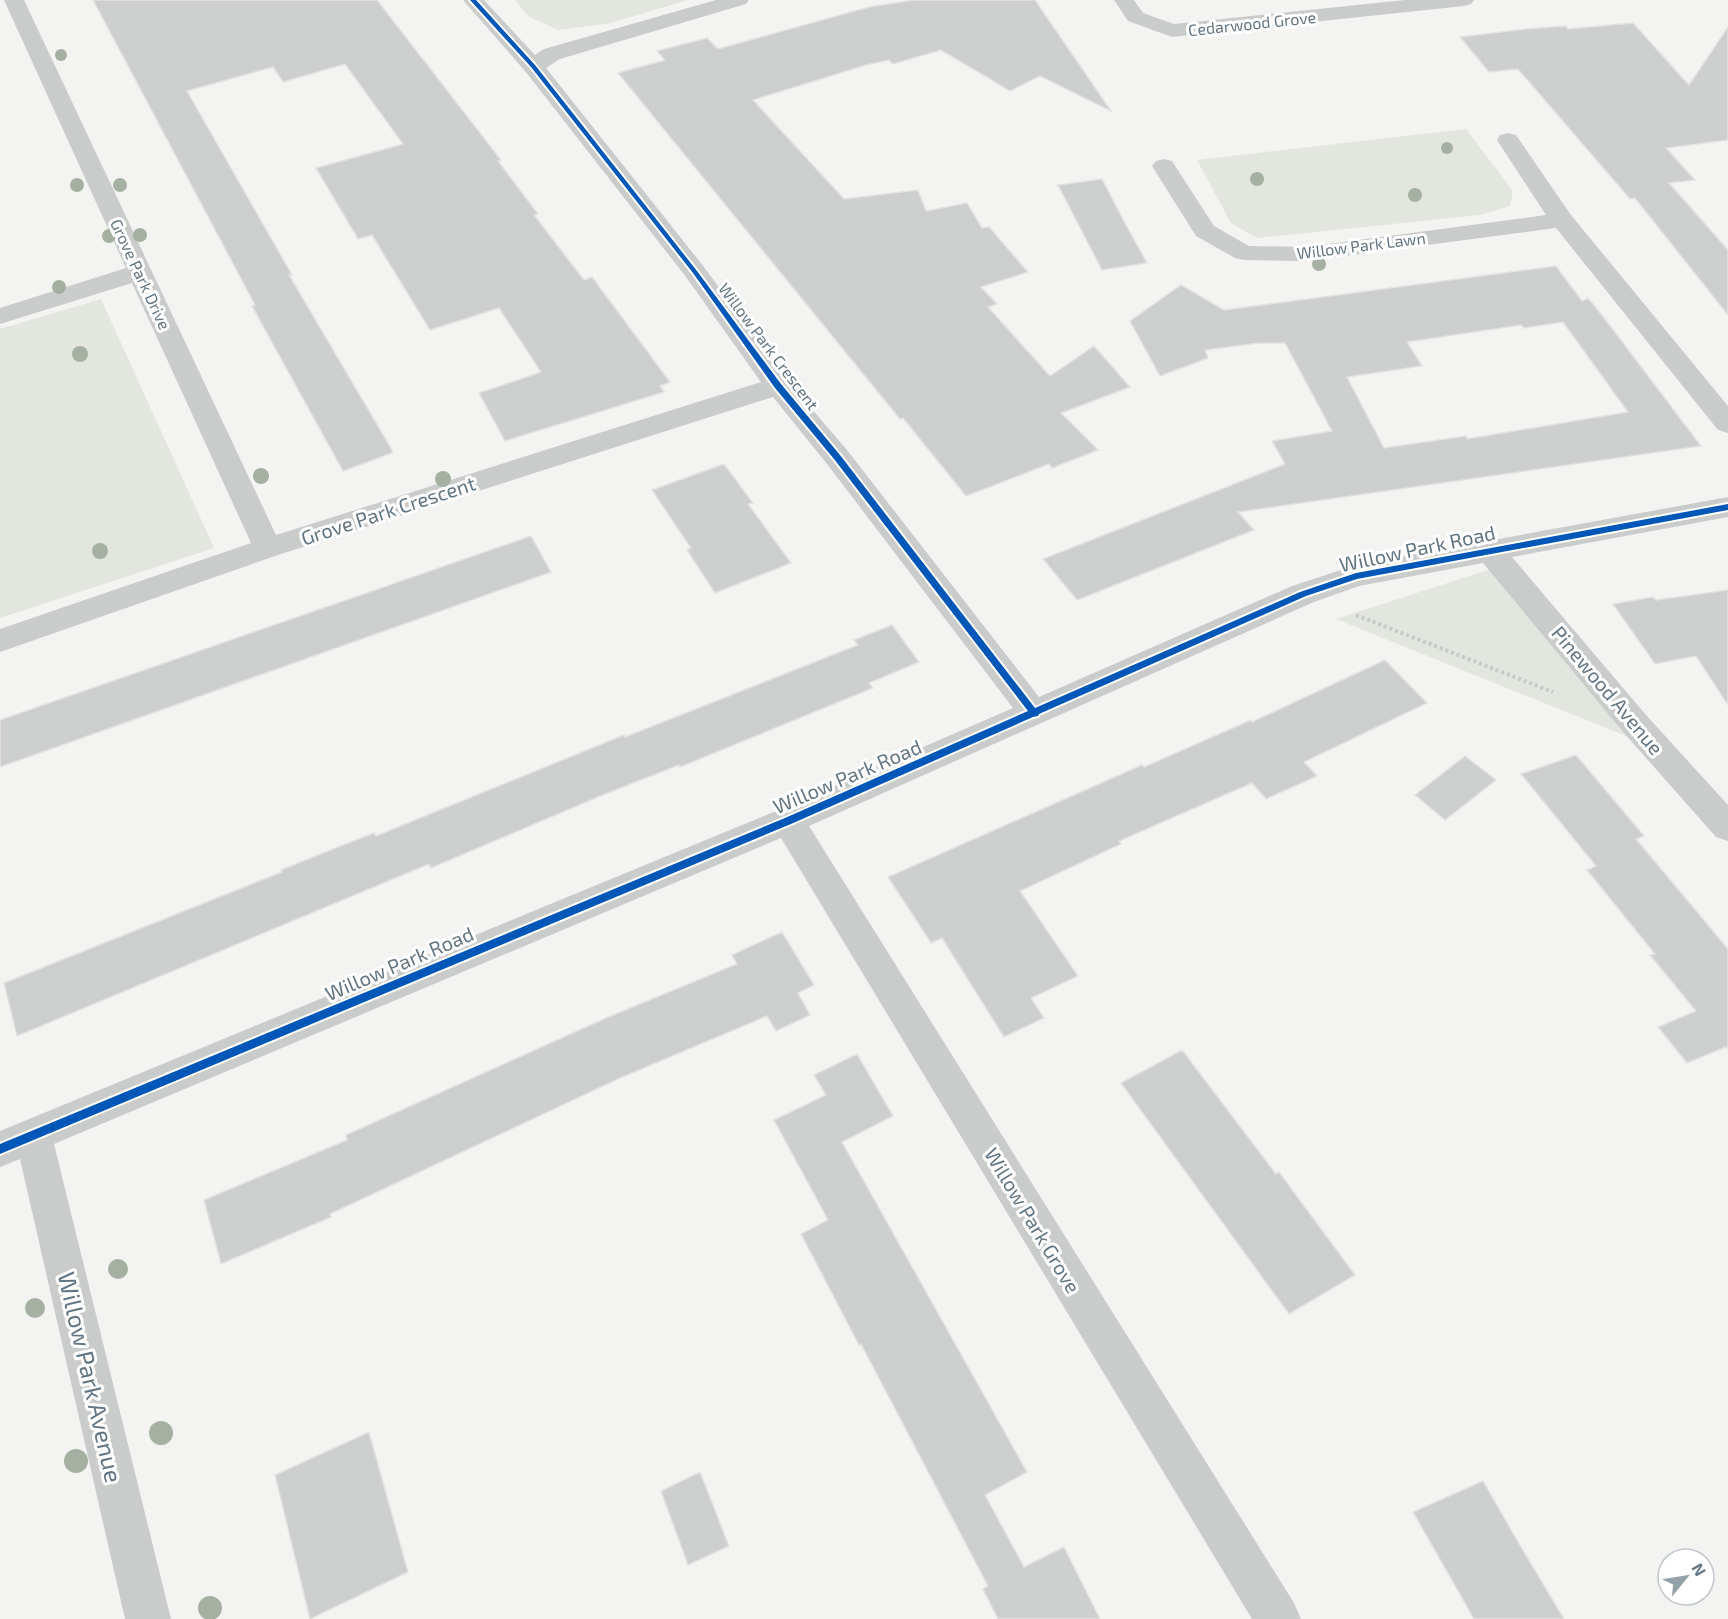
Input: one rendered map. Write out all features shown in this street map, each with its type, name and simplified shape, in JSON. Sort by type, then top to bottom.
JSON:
[{"type":"street","name":"Grove Park Drive","points":[[14,0],[268,548]]},
{"type":"street","name":"Willow Park Crescent","points":[[473,0],[533,66],[695,272],[778,386],[837,458],[1035,714]]},
{"type":"street","points":[[533,66],[552,54],[739,0]]},
{"type":"street","name":"Cedarwood Grove","points":[[1124,0],[1135,17],[1172,31],[1464,0]]},
{"type":"street","points":[[1508,140],[1562,219],[1728,424]]},
{"type":"street","name":"Willow Park Lawn","points":[[1164,166],[1205,231],[1244,253],[1306,254],[1562,219]]},
{"type":"street","points":[[0,316],[140,272]]},
{"type":"street","name":"Grove Park Crescent","points":[[0,641],[268,548],[778,386]]},
{"type":"street","name":"Willow Park Road","points":[[16,1142],[788,821],[1303,594],[1356,576],[1728,507]]},
{"type":"street","name":"Pinewood Avenue","points":[[1490,551],[1635,724],[1728,827]]},
{"type":"street","name":"Willow Park Grove","points":[[788,821],[1278,1619]]},
{"type":"street","name":"Willow Park Avenue","points":[[16,1142],[148,1619]]},
{"type":"path","points":[[1303,594],[1558,693]]},
{"type":"shaded area","points":[[515,0],[688,0],[611,23],[558,30],[528,16]]},
{"type":"shaded area","points":[[1466,129],[1513,191],[1510,206],[1480,215],[1257,238],[1231,223],[1197,160]]},
{"type":"shaded area","points":[[101,299],[214,548],[0,618],[0,329]]},
{"type":"shaded area","points":[[1491,569],[1631,738],[1336,619]]},
{"type":"building","points":[[93,0],[377,0],[501,160],[498,161],[538,214],[534,215],[584,280],[592,277],[670,382],[660,386],[664,392],[505,441],[479,393],[541,372],[499,308],[430,330],[372,235],[358,239],[316,168],[403,144],[345,64],[283,82],[273,67],[187,91],[292,275],[289,275],[392,450],[392,453],[343,471],[252,306],[255,305]]},
{"type":"building","points":[[914,0],[1035,0],[1111,111],[1040,76],[1010,91],[941,50],[893,64],[889,60],[866,65],[753,100],[844,199],[918,190],[926,211],[967,203],[982,228],[989,227],[1028,272],[981,287],[997,304],[988,307],[1050,376],[1094,346],[1130,387],[1061,413],[1098,450],[1052,468],[1049,464],[966,496],[903,418],[900,419],[618,73],[665,60],[657,51],[707,38],[718,49],[869,7]]},
{"type":"building","points":[[1633,23],[1689,85],[1728,27],[1728,140],[1666,148],[1695,180],[1669,183],[1728,250],[1728,315],[1635,198],[1630,199],[1518,69],[1489,72],[1460,37],[1526,29],[1566,26],[1568,29]]},
{"type":"building","points":[[1102,179],[1147,263],[1102,270],[1058,185]]},
{"type":"building","points":[[1556,266],[1582,301],[1588,298],[1701,446],[1238,512],[1254,530],[1077,600],[1043,559],[1285,464],[1272,441],[1332,431],[1285,343],[1259,343],[1205,350],[1208,358],[1160,376],[1130,321],[1181,285],[1224,310]],"holes":[[[1563,322],[1628,412],[1467,439],[1466,436],[1384,448],[1347,377],[1422,366],[1407,342],[1521,325],[1524,328]]]},
{"type":"building","points":[[724,464],[753,503],[748,504],[791,563],[715,593],[687,550],[691,548],[652,490]]},
{"type":"building","points":[[531,536],[551,572],[0,767],[0,720]]},
{"type":"building","points":[[1728,590],[1728,705],[1696,656],[1655,664],[1613,604],[1653,597],[1656,600]]},
{"type":"building","points":[[892,625],[919,662],[869,683],[873,688],[680,767],[679,765],[605,794],[431,868],[429,864],[17,1036],[4,983],[282,872],[281,870],[328,851],[374,833],[376,836],[624,735],[625,737],[858,645],[854,640]]},
{"type":"building","points":[[1385,660],[1427,703],[1304,762],[1317,776],[1266,799],[1252,783],[1119,841],[1121,844],[1020,891],[1078,976],[1031,998],[1044,1018],[1004,1037],[942,938],[931,943],[888,877],[1142,765],[1144,767],[1251,720],[1252,722]]},
{"type":"building","points":[[1576,755],[1644,836],[1636,839],[1728,949],[1728,1049],[1726,1047],[1687,1063],[1658,1027],[1696,1011],[1650,955],[1655,954],[1587,870],[1596,866],[1521,774]]},
{"type":"building","points":[[1465,756],[1496,780],[1445,820],[1415,795]]},
{"type":"building","points":[[782,932],[814,985],[798,993],[810,1015],[776,1031],[767,1016],[620,1078],[330,1214],[331,1217],[221,1264],[204,1200],[347,1140],[346,1135],[606,1018],[737,964],[732,955]]},
{"type":"building","points":[[1182,1050],[1276,1174],[1279,1172],[1355,1275],[1289,1314],[1121,1083]]},
{"type":"building","points":[[857,1054],[893,1116],[842,1142],[1027,1472],[985,1495],[1024,1567],[1064,1547],[1100,1619],[998,1619],[983,1589],[988,1586],[801,1234],[828,1220],[774,1120],[826,1095],[814,1075]]},
{"type":"building","points":[[369,1432],[408,1572],[310,1619],[275,1475]]},
{"type":"building","points":[[700,1472],[729,1546],[688,1565],[661,1491]]},
{"type":"building","points":[[1483,1481],[1564,1619],[1474,1619],[1413,1512]]},
{"type":"cycle path","points":[[473,0],[533,66],[695,272],[778,386],[837,457],[1035,714]]},
{"type":"cycle path","points":[[0,1149],[788,821],[1303,594],[1356,576],[1728,507]]}]
